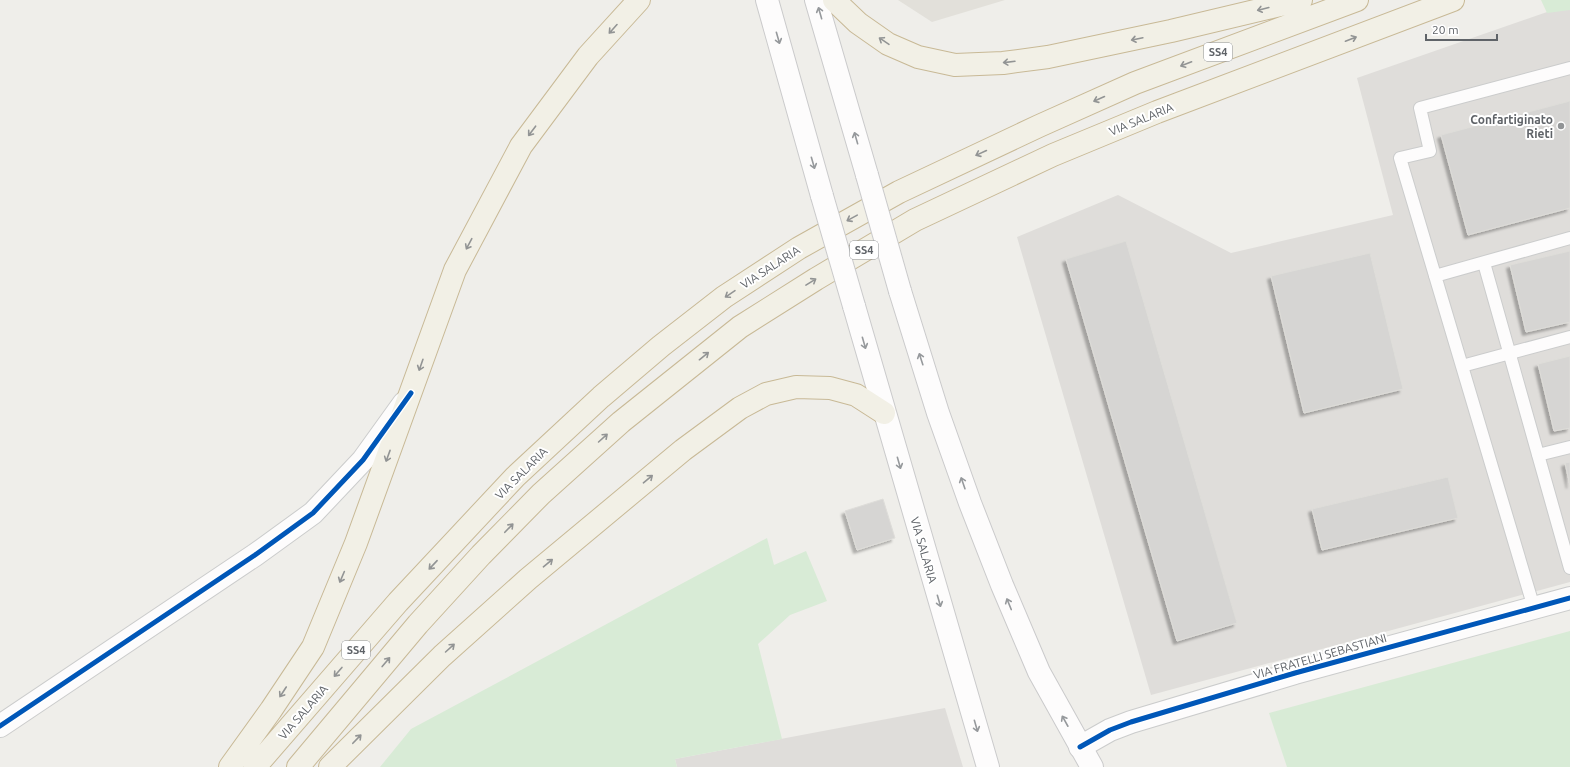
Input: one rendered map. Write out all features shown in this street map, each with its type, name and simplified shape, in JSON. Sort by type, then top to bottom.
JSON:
[{"type":"highway","points":[[230,767],[271,710],[313,647],[356,543],[455,270],[521,146],[588,56],[639,0]]},
{"type":"highway","points":[[834,0],[858,23],[888,44],[918,57],[955,65],[1003,63],[1048,57],[1171,32],[1301,0]]},
{"type":"highway","name":"VIA SALARIA","points":[[255,767],[398,602],[515,478],[601,397],[661,346],[724,297],[799,248],[899,192],[1025,132],[1135,84],[1357,0]]},
{"type":"highway","name":"VIA SALARIA","points":[[298,767],[418,624],[481,555],[541,494],[621,422],[740,327],[816,279],[915,220],[1053,155],[1157,112],[1453,0]]},
{"type":"highway","points":[[330,767],[442,656],[528,579],[683,450],[740,408],[766,394],[796,387],[830,388],[856,395],[884,413]]},
{"type":"main road","name":"VIA SALARIA","points":[[767,0],[884,413],[988,767]]},
{"type":"main road","points":[[816,0],[900,291],[938,413],[970,502],[1002,585],[1039,672],[1092,767]]},
{"type":"main road","points":[[0,726],[256,555],[313,513],[363,460],[411,393]]},
{"type":"main road","name":"VIA FRATELLI SEBASTIANI","points":[[1080,747],[1110,730],[1138,720],[1295,673],[1570,598]]},
{"type":"lane","points":[[1534,608],[1400,158],[1430,151],[1420,108],[1570,68]]},
{"type":"lane","points":[[1435,276],[1570,238]]},
{"type":"lane","points":[[1484,263],[1570,568]]},
{"type":"lane","points":[[1462,366],[1570,338]]},
{"type":"lane","points":[[1538,455],[1570,447]]},
{"type":"shaded area","points":[[898,0],[1005,0],[932,22]]},
{"type":"shaded area","points":[[1570,4],[1570,582],[1151,695],[1017,237],[1118,195],[1231,253],[1393,215],[1357,78]]},
{"type":"shaded area","points":[[945,708],[963,767],[677,767],[675,759]]},
{"type":"green space","points":[[1541,0],[1570,0],[1570,10],[1547,13]]},
{"type":"green space","points":[[767,538],[774,565],[806,551],[827,601],[790,615],[758,644],[782,739],[675,759],[677,767],[380,767],[411,729]]},
{"type":"green space","points":[[1570,631],[1570,767],[1287,767],[1269,713]]},
{"type":"building","points":[[1570,101],[1570,208],[1468,235],[1441,135]]},
{"type":"building","points":[[1126,241],[1237,623],[1177,641],[1066,259]]},
{"type":"building","points":[[1570,251],[1570,322],[1526,332],[1510,265]]},
{"type":"building","points":[[1370,253],[1403,389],[1304,413],[1271,276]]},
{"type":"building","points":[[1570,356],[1570,428],[1554,431],[1538,364]]},
{"type":"building","points":[[1570,462],[1570,485],[1565,463]]},
{"type":"building","points":[[1448,477],[1458,518],[1322,550],[1312,509]]},
{"type":"building","points":[[883,499],[895,538],[857,550],[845,511]]},
{"type":"cycle path","points":[[0,726],[255,555],[313,513],[363,460],[411,393]]},
{"type":"cycle path","points":[[1080,747],[1110,730],[1131,722],[1295,673],[1570,598]]},
{"type":"place","name":"Confartiginato Rieti","points":[[1561,126]]}]
